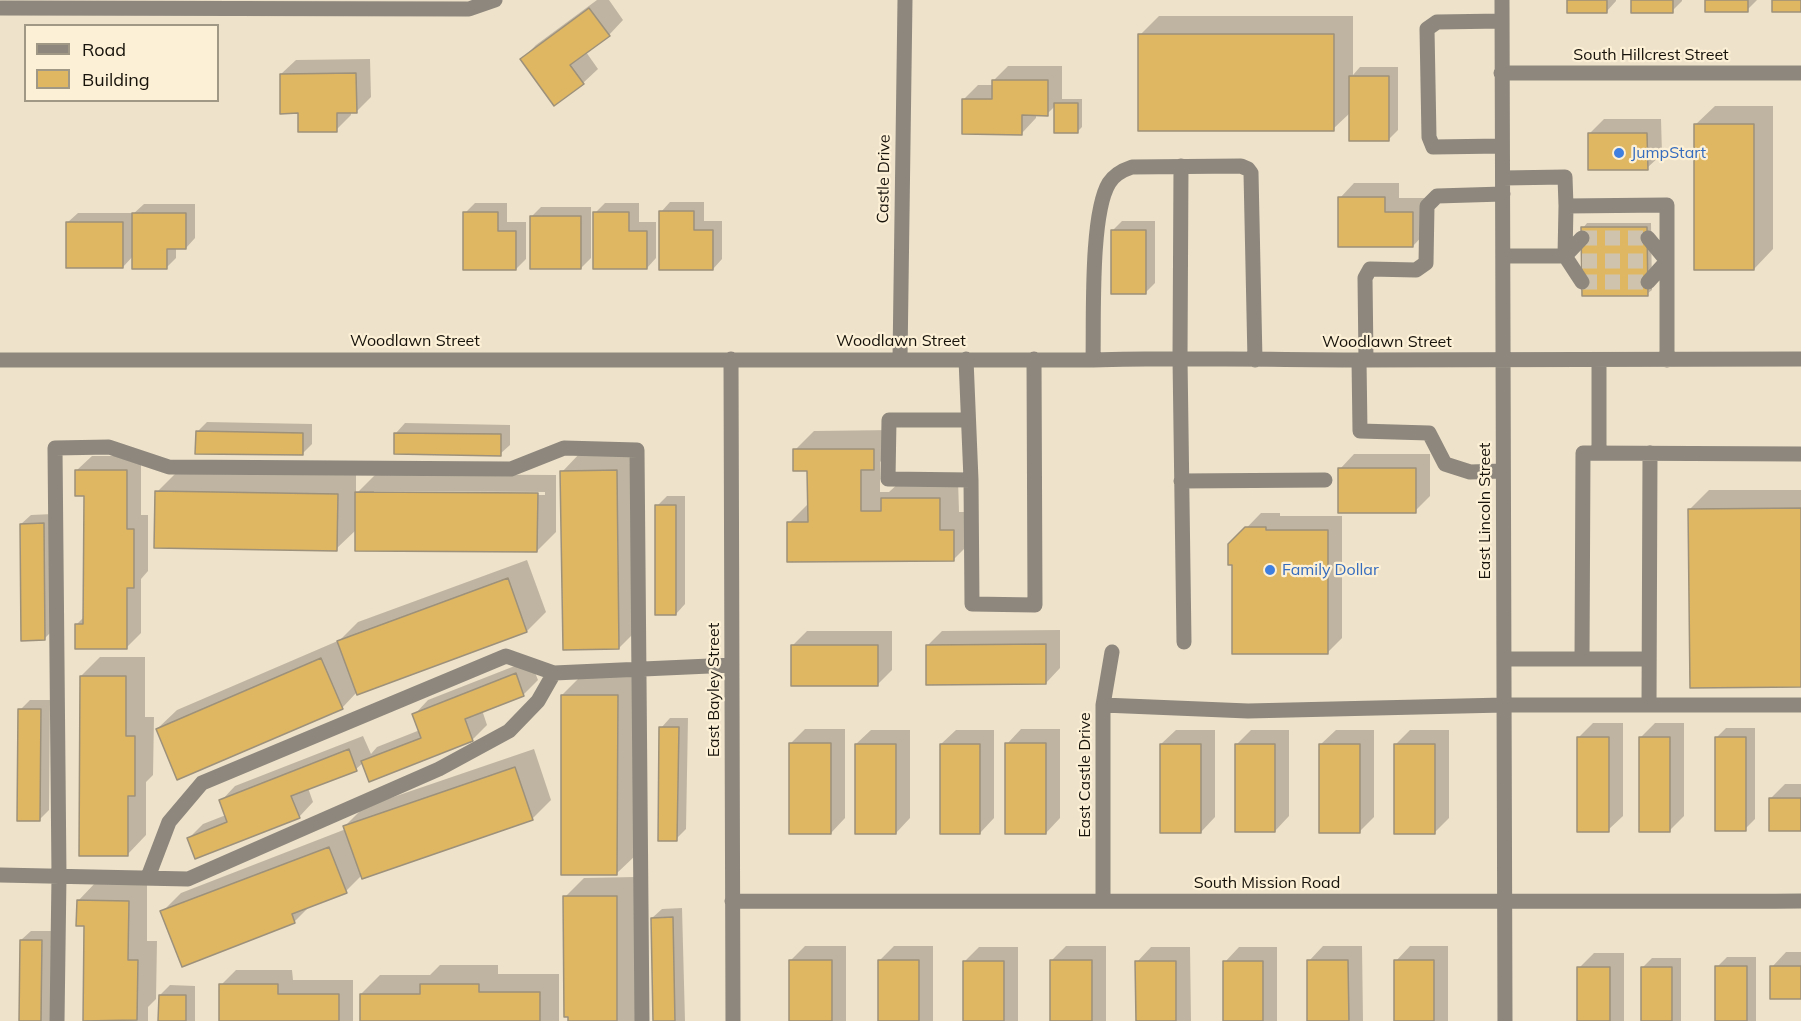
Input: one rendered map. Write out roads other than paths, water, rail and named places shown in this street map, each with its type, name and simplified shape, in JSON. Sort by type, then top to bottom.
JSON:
[{"type":"street","points":[[0,8],[469,9],[495,0]]},
{"type":"street","name":"Castle Drive","points":[[900,359],[905,0]]},
{"type":"street","name":"East Lincoln Street","points":[[1502,0],[1505,1021]]},
{"type":"street","points":[[1502,21],[1437,22],[1427,28],[1429,137],[1433,147],[1502,146]]},
{"type":"street","name":"South Hillcrest Street","points":[[1501,73],[1801,74]]},
{"type":"street","points":[[1180,166],[1184,642]]},
{"type":"street","points":[[1093,360],[1096,247],[1103,197],[1110,182],[1123,170],[1132,167],[1180,166],[1241,166],[1251,173],[1255,360]]},
{"type":"street","points":[[1503,177],[1565,177],[1566,256],[1582,282]]},
{"type":"street","points":[[1503,194],[1437,196],[1427,206],[1426,263],[1416,270],[1370,269],[1365,278],[1360,431],[1429,432],[1445,464],[1470,472],[1503,471]]},
{"type":"street","points":[[1566,206],[1667,205],[1667,360]]},
{"type":"street","points":[[1566,256],[1582,238]]},
{"type":"street","points":[[1647,238],[1667,261]]},
{"type":"street","points":[[1503,255],[1566,256],[1582,261]]},
{"type":"street","points":[[1647,261],[1667,261]]},
{"type":"street","points":[[1647,282],[1667,261]]},
{"type":"street","name":"Woodlawn Street","points":[[0,360],[1093,360],[1180,357],[1255,360],[1503,361],[1801,359]]},
{"type":"street","name":"East Bayley Street","points":[[731,359],[733,1021]]},
{"type":"street","points":[[966,359],[971,480],[972,604],[1035,605],[1034,359]]},
{"type":"street","points":[[1599,360],[1599,453]]},
{"type":"street","points":[[968,420],[889,420],[888,479],[971,480]]},
{"type":"street","points":[[57,1021],[59,876],[55,448],[109,447],[169,467],[488,469],[511,469],[564,448],[638,450],[642,1021]]},
{"type":"street","points":[[1582,659],[1583,453],[1801,454]]},
{"type":"street","points":[[1649,705],[1650,453]]},
{"type":"street","points":[[1181,481],[1325,480]]},
{"type":"street","name":"East Castle Drive","points":[[1103,899],[1103,705],[1112,652]]},
{"type":"street","points":[[148,877],[169,822],[202,783],[506,656],[554,673],[732,665]]},
{"type":"street","points":[[1504,659],[1649,659]]},
{"type":"street","points":[[0,875],[188,879],[439,769],[509,731],[538,701],[554,673]]},
{"type":"street","points":[[1103,705],[1248,711],[1504,705],[1801,705]]},
{"type":"street","name":"South Mission Road","points":[[732,901],[1103,899],[1504,903],[1801,901]]},
{"type":"tunnel","points":[[1582,238],[1648,238]]},
{"type":"tunnel","points":[[1582,261],[1648,261]]},
{"type":"tunnel","points":[[1582,282],[1648,282]]},
{"type":"place","name":"JumpStart","points":[[1619,153]]},
{"type":"place","name":"Family Dollar","points":[[1270,570]]}]
